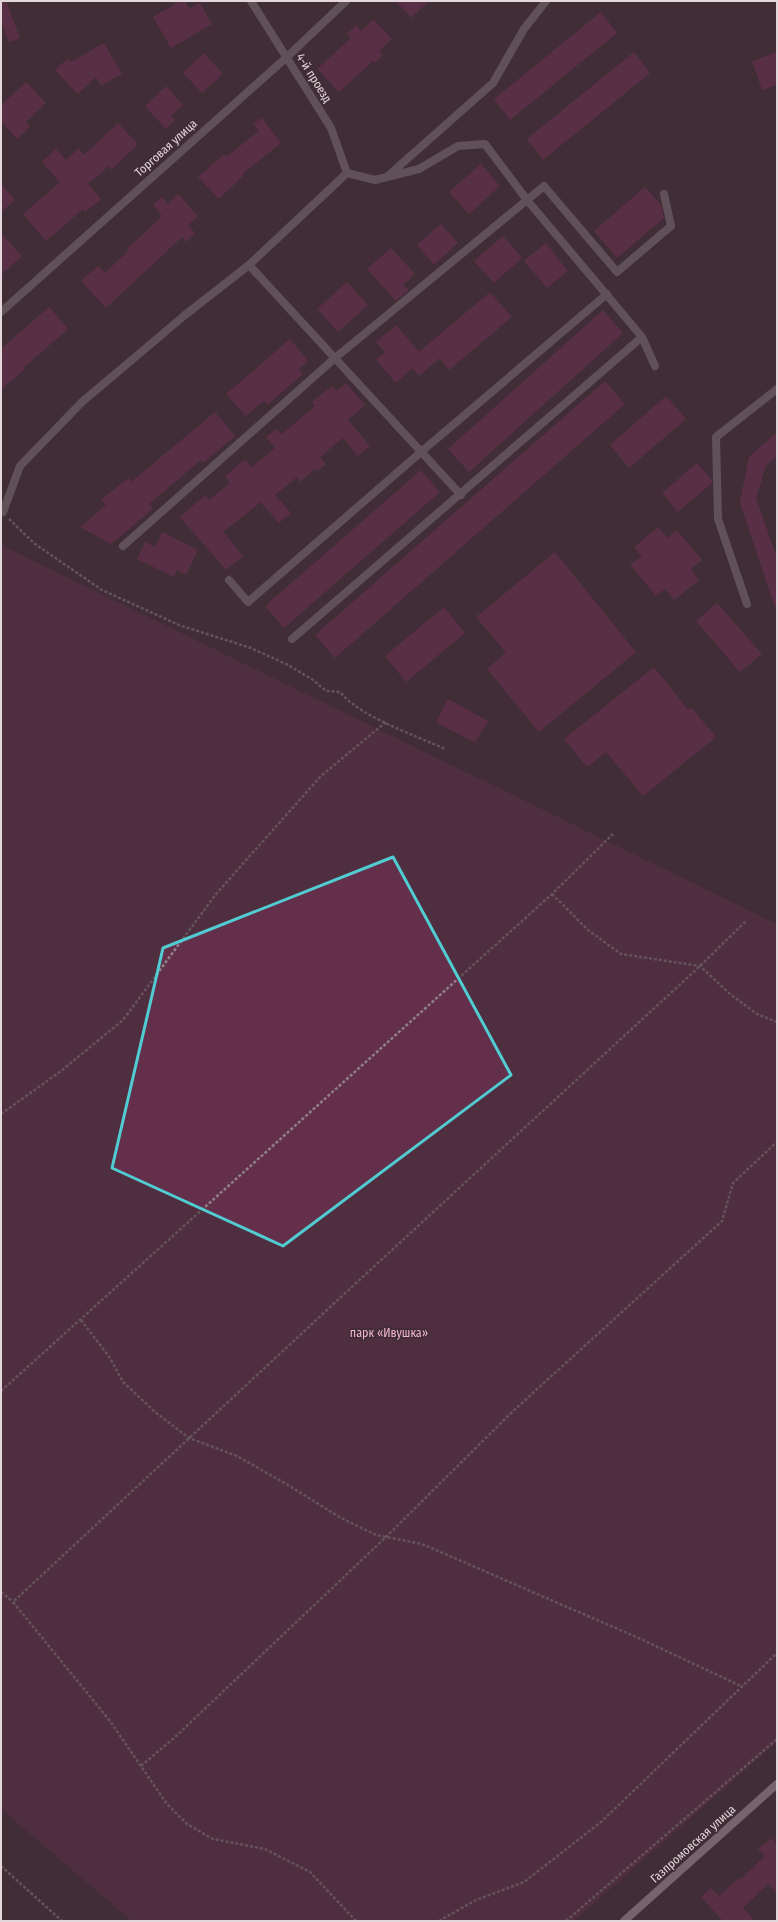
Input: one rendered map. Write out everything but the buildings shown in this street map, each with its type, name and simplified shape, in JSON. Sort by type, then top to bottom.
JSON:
[{"type":"street","name":"4-й проезд","points":[[251,1],[331,128],[347,173]]},
{"type":"street","name":"Торговая улица","points":[[1,312],[287,57],[346,1]]},
{"type":"street","points":[[387,177],[493,83],[524,29],[546,1]]},
{"type":"street","points":[[2,512],[20,466],[82,402],[185,315],[249,265],[347,173],[375,180],[419,169],[458,146],[486,144],[527,200],[642,337],[655,366]]},
{"type":"street","points":[[122,546],[336,358],[544,186],[617,272],[671,226],[664,194]]},
{"type":"street","points":[[249,265],[461,495]]},
{"type":"street","points":[[228,580],[248,602],[607,294]]},
{"type":"street","points":[[292,639],[461,495],[642,337]]},
{"type":"street","points":[[747,604],[718,519],[716,437],[777,389]]},
{"type":"street","name":"Газпромовская улица","points":[[624,1921],[777,1784]]},
{"type":"path","points":[[2,512],[35,544],[102,590],[179,625],[251,648],[288,665],[313,680],[326,691],[340,692],[347,702],[361,710],[445,749]]},
{"type":"path","points":[[1,1114],[61,1071],[122,1020],[216,894],[321,776],[386,722]]},
{"type":"path","points":[[1,1391],[552,894],[613,834]]},
{"type":"path","points":[[552,894],[588,930],[621,954],[700,966],[740,1002],[757,1014],[777,1022]]},
{"type":"path","points":[[13,1602],[700,966],[747,920]]},
{"type":"path","points":[[140,1766],[174,1738],[386,1537],[512,1412],[722,1221],[733,1183],[777,1142]]},
{"type":"path","points":[[81,1320],[110,1358],[123,1382],[155,1412],[189,1438],[237,1456],[288,1485],[341,1518],[376,1535],[422,1544],[643,1640],[743,1687]]},
{"type":"path","points":[[1,1592],[13,1602],[110,1721],[167,1804],[186,1824],[213,1839],[266,1849],[310,1872],[356,1921]]},
{"type":"path","points":[[439,1921],[476,1900],[524,1882],[601,1822],[777,1653]]},
{"type":"path","points":[[566,1921],[777,1739]]},
{"type":"path","points":[[1,1866],[62,1921]]},
{"type":"highlighted area","points":[[393,857],[511,1075],[283,1246],[112,1168],[163,948]]},
{"type":"green space","name":"парк «Ивушка»","points":[[1,545],[777,924],[777,1742],[574,1921],[132,1921],[1,1809]]}]
